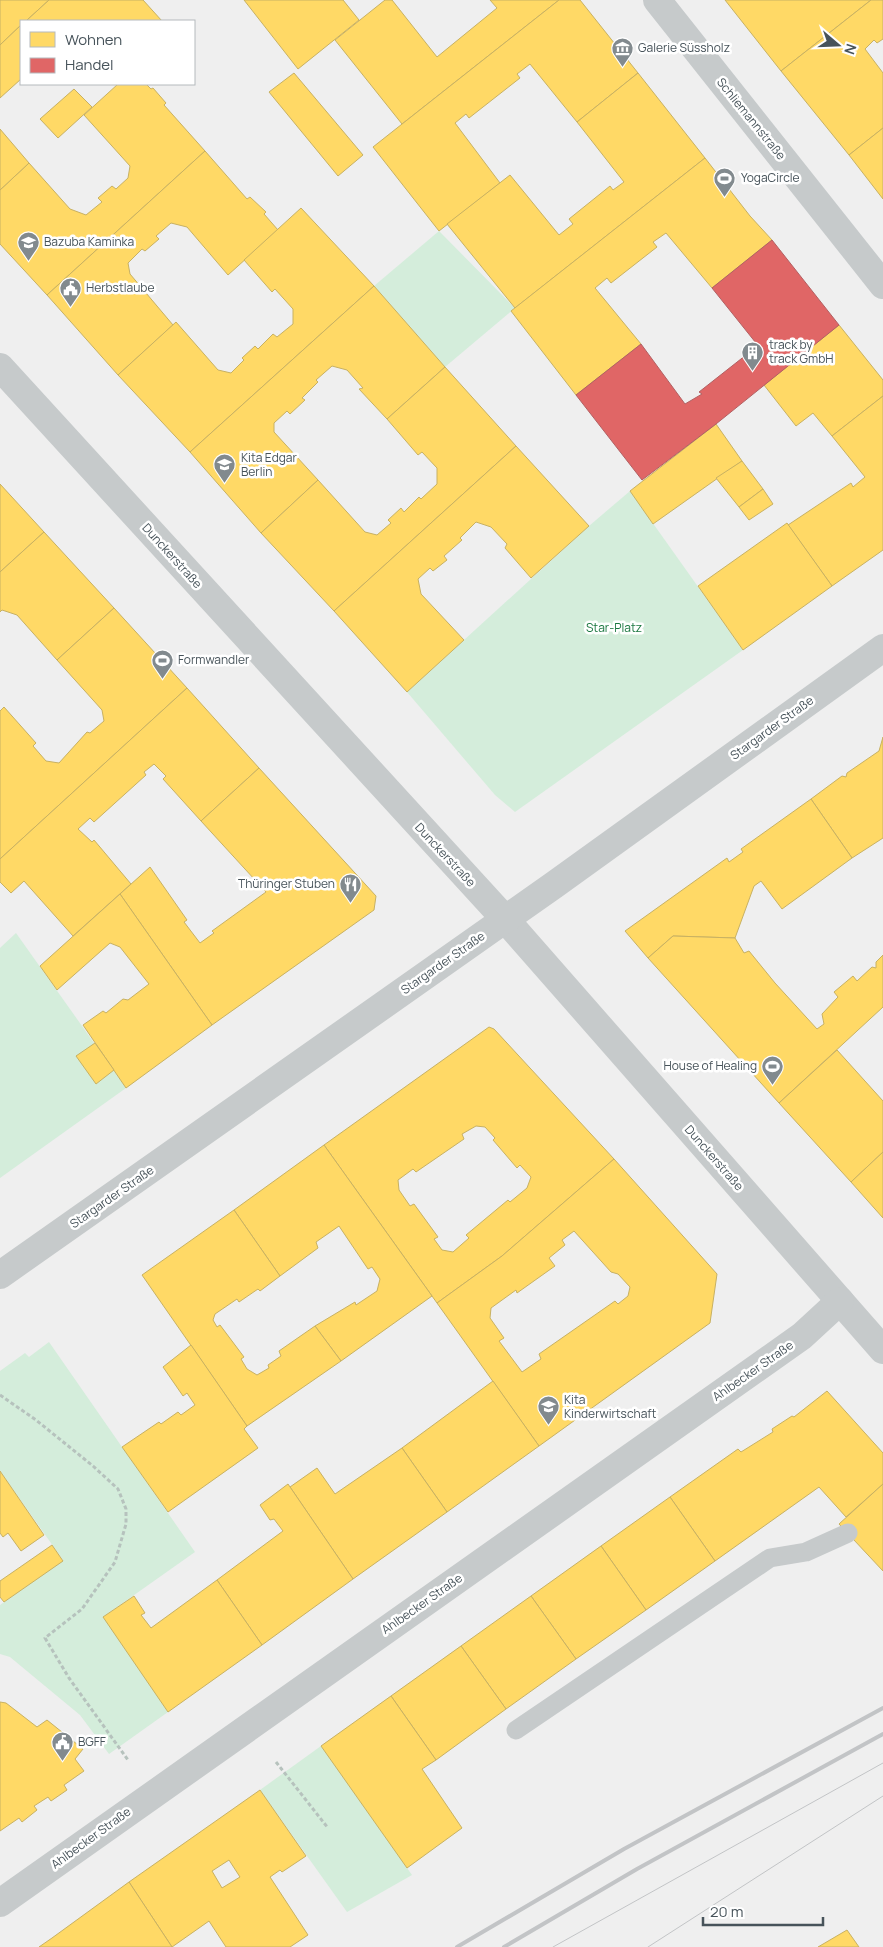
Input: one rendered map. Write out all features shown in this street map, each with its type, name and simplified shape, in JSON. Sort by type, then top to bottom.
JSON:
[{"type":"street","name":"Schliemannstraße","points":[[657,0],[883,285]]},
{"type":"street","name":"Dunckerstraße","points":[[0,367],[505,919],[883,1350]]},
{"type":"street","name":"Stargarder Straße","points":[[0,1275],[505,919],[883,648]]},
{"type":"street","name":"Ahlbecker Straße","points":[[0,1903],[802,1336],[840,1302]]},
{"type":"lane","points":[[516,1730],[770,1558],[806,1552],[848,1533]]},
{"type":"path","points":[[0,1395],[36,1420],[93,1466],[118,1489],[126,1509],[126,1524],[115,1562],[82,1609],[45,1638],[69,1678],[128,1760]]},
{"type":"path","points":[[276,1762],[328,1828]]},
{"type":"green space","points":[[439,231],[515,308],[445,367],[374,286]]},
{"type":"green space","name":"Star-Platz","points":[[630,491],[743,650],[515,812],[495,795],[407,692]]},
{"type":"green space","points":[[16,933],[126,1088],[0,1178],[0,948]]},
{"type":"green space","points":[[49,1342],[195,1552],[103,1617],[168,1712],[109,1754],[80,1715],[10,1657],[0,1654],[0,1605],[63,1560],[0,1471],[0,1371],[25,1353],[29,1357]]},
{"type":"green space","points":[[321,1746],[412,1875],[347,1912],[260,1790]]},
{"type":"building: Wohnen","points":[[0,0],[49,0],[27,20],[20,20],[20,26],[0,45]]},
{"type":"building: Wohnen","points":[[49,0],[143,0],[161,20],[27,20]]},
{"type":"building: Wohnen","points":[[244,0],[343,0],[359,20],[298,69]]},
{"type":"building: Wohnen","points":[[385,0],[392,0],[437,57],[497,8],[490,0],[559,0],[402,124],[335,40]]},
{"type":"building: Wohnen","points":[[559,0],[580,0],[638,73],[577,122],[530,64],[517,74],[520,78],[469,118],[466,114],[455,123],[500,183],[439,231],[373,147]]},
{"type":"building: Wohnen","points":[[725,0],[871,0],[781,71]]},
{"type":"building: Wohnen","points":[[871,0],[883,0],[883,39],[877,43],[874,40],[865,49],[883,73],[883,128],[849,155],[781,71]]},
{"type":"building: Wohnen","points":[[20,26],[20,80],[0,98],[0,45]]},
{"type":"building: Wohnen","points":[[294,73],[363,155],[338,176],[269,92]]},
{"type":"building: Wohnen","points":[[638,73],[705,158],[515,308],[447,224],[510,175],[559,235],[573,224],[569,219],[610,186],[613,190],[624,182],[577,122]]},
{"type":"building: Wohnen","points":[[117,85],[147,85],[151,89],[153,88],[166,103],[164,105],[205,151],[47,295],[0,244],[0,190],[29,163],[70,209],[86,215],[102,202],[98,198],[112,186],[116,189],[128,178],[130,166],[84,115]]},
{"type":"building: Wohnen","points":[[74,89],[92,107],[58,138],[40,119]]},
{"type":"building: Wohnen","points":[[883,128],[883,199],[849,155]]},
{"type":"building: Wohnen","points":[[0,129],[29,163],[0,190]]},
{"type":"building: Wohnen","points":[[205,151],[247,199],[250,197],[266,212],[264,214],[278,230],[228,275],[187,227],[171,223],[156,236],[159,239],[145,251],[142,249],[128,263],[130,274],[173,325],[118,375],[47,295]]},
{"type":"building: Wohnen","points":[[705,158],[750,216],[772,240],[712,288],[666,233],[653,242],[657,247],[611,283],[607,278],[595,288],[641,344],[576,395],[511,311]]},
{"type":"building: Wohnen","points":[[301,208],[374,286],[190,452],[118,375],[176,322],[218,370],[231,373],[244,360],[242,358],[255,346],[258,349],[273,334],[277,337],[293,324],[293,309],[275,289],[272,292],[244,260]]},
{"type":"building: Wohnen","points":[[374,286],[445,367],[387,419],[359,389],[363,388],[347,370],[332,366],[316,380],[318,382],[302,398],[305,400],[290,414],[287,411],[274,423],[274,432],[318,480],[261,533],[190,452]]},
{"type":"building: Wohnen","points":[[839,325],[883,380],[883,396],[832,436],[813,413],[796,426],[764,385]]},
{"type":"building: Wohnen","points":[[445,367],[516,446],[334,611],[261,533],[318,480],[365,532],[377,535],[391,523],[388,520],[401,508],[404,512],[419,497],[421,499],[437,484],[437,468],[422,452],[418,455],[387,419]]},
{"type":"building: Wohnen","points":[[883,396],[883,550],[832,586],[788,525],[851,483],[853,487],[865,477],[832,436]]},
{"type":"building: Wohnen","points":[[716,424],[742,461],[653,524],[630,491]]},
{"type":"building: Wohnen","points":[[516,446],[589,526],[531,578],[505,548],[507,544],[491,527],[476,522],[460,538],[462,540],[444,556],[447,560],[433,571],[430,568],[418,579],[421,594],[464,640],[407,692],[334,611]]},
{"type":"building: Wohnen","points":[[742,461],[763,489],[739,507],[716,478]]},
{"type":"building: Wohnen","points":[[0,484],[44,532],[0,572]]},
{"type":"building: Wohnen","points":[[763,489],[773,504],[749,520],[739,507]]},
{"type":"building: Wohnen","points":[[787,523],[832,586],[743,650],[698,586]]},
{"type":"building: Wohnen","points":[[44,532],[114,608],[57,660],[17,615],[2,610],[0,612],[0,572]]},
{"type":"building: Wohnen","points":[[114,608],[187,688],[0,859],[0,711],[4,707],[36,743],[33,746],[46,761],[59,763],[87,732],[90,733],[104,721],[102,710],[57,660]]},
{"type":"building: Wohnen","points":[[187,688],[259,768],[201,821],[163,779],[166,776],[154,764],[144,772],[146,775],[94,822],[90,818],[78,829],[92,842],[94,840],[131,884],[73,936],[24,881],[11,893],[0,882],[0,859]]},
{"type":"building: Wohnen","points":[[883,737],[883,838],[852,858],[811,799],[842,776],[846,777],[847,773],[879,751]]},
{"type":"building: Wohnen","points":[[259,768],[376,896],[374,910],[212,1025],[120,894],[150,867],[187,920],[184,922],[200,943],[214,933],[212,931],[266,892],[201,821]]},
{"type":"building: Wohnen","points":[[811,799],[852,858],[782,909],[761,881],[754,886],[735,938],[673,936],[648,958],[625,931],[727,858],[729,862],[743,852],[741,849]]},
{"type":"building: Wohnen","points":[[120,894],[212,1025],[126,1088],[83,1025],[103,1011],[106,1013],[123,999],[128,1000],[149,984],[120,947],[110,943],[57,990],[40,966]]},
{"type":"building: Wohnen","points":[[673,936],[735,938],[744,953],[749,951],[817,1029],[824,1024],[822,1014],[838,997],[834,992],[853,976],[857,981],[872,967],[876,968],[876,962],[883,955],[883,1007],[779,1103],[648,958]]},
{"type":"building: Wohnen","points":[[489,1027],[494,1029],[614,1159],[502,1256],[437,1303],[324,1145]],"holes":[[[476,1126],[485,1127],[495,1138],[493,1140],[517,1168],[520,1165],[531,1177],[527,1188],[510,1202],[508,1200],[466,1235],[469,1238],[453,1252],[442,1250],[434,1239],[438,1237],[414,1204],[410,1206],[399,1190],[398,1180],[413,1169],[416,1172],[464,1139],[462,1134]]]},
{"type":"building: Wohnen","points":[[95,1043],[114,1070],[96,1084],[76,1056]]},
{"type":"building: Wohnen","points":[[837,1050],[883,1101],[883,1152],[851,1182],[779,1103]]},
{"type":"building: Wohnen","points":[[324,1145],[432,1296],[341,1361],[315,1326],[355,1302],[356,1305],[377,1291],[380,1279],[372,1267],[368,1269],[339,1226],[316,1242],[318,1248],[280,1276],[234,1210]]},
{"type":"building: Wohnen","points":[[883,1152],[883,1218],[851,1182]]},
{"type":"building: Wohnen","points":[[614,1159],[717,1274],[710,1323],[539,1446],[437,1303],[502,1256]],"holes":[[[574,1231],[611,1272],[618,1274],[630,1287],[628,1296],[618,1304],[615,1301],[539,1354],[541,1359],[522,1372],[499,1341],[504,1338],[490,1318],[491,1308],[516,1290],[517,1293],[555,1266],[549,1258],[565,1245],[562,1240]]]},
{"type":"building: Wohnen","points":[[234,1210],[280,1276],[260,1291],[258,1289],[239,1302],[237,1299],[215,1314],[213,1320],[217,1327],[220,1325],[244,1357],[241,1359],[247,1369],[257,1375],[269,1368],[268,1365],[281,1356],[279,1351],[315,1326],[341,1361],[247,1426],[142,1275]]},
{"type":"building: Wohnen","points":[[191,1345],[247,1426],[244,1429],[258,1448],[168,1512],[122,1447],[159,1422],[161,1424],[178,1412],[181,1415],[195,1405],[187,1393],[183,1396],[163,1367]]},
{"type":"building: Wohnen","points":[[493,1381],[539,1446],[447,1512],[402,1448]]},
{"type":"building: Wohnen","points":[[827,1391],[883,1453],[883,1484],[846,1517],[819,1487],[715,1561],[670,1497],[738,1449],[741,1452],[773,1432],[772,1429],[792,1416],[794,1417]]},
{"type":"building: Wohnen","points":[[402,1448],[447,1512],[353,1579],[290,1487],[317,1468],[335,1494]]},
{"type":"building: Wohnen","points":[[0,1471],[44,1535],[21,1551],[8,1533],[3,1537],[0,1533]]},
{"type":"building: Wohnen","points":[[288,1484],[353,1579],[262,1645],[217,1580],[283,1531],[274,1519],[270,1520],[260,1505]]},
{"type":"building: Wohnen","points":[[883,1484],[883,1571],[839,1524]]},
{"type":"building: Wohnen","points":[[670,1497],[715,1561],[646,1610],[601,1546]]},
{"type":"building: Wohnen","points":[[52,1545],[63,1561],[4,1602],[0,1597],[0,1581]]},
{"type":"building: Wohnen","points":[[601,1546],[646,1610],[576,1659],[531,1596]]},
{"type":"building: Wohnen","points":[[217,1580],[262,1645],[168,1712],[103,1617],[134,1596],[145,1613],[141,1615],[151,1628]]},
{"type":"building: Wohnen","points":[[531,1596],[576,1659],[506,1709],[461,1646]]},
{"type":"building: Wohnen","points":[[461,1646],[506,1709],[436,1760],[391,1696]]},
{"type":"building: Wohnen","points":[[391,1696],[436,1760],[422,1769],[462,1828],[407,1868],[321,1746]]},
{"type":"building: Wohnen","points":[[0,1702],[6,1703],[37,1727],[47,1720],[83,1749],[75,1759],[84,1771],[64,1785],[67,1790],[51,1801],[48,1797],[34,1806],[37,1810],[22,1822],[19,1818],[0,1831]]},
{"type":"building: Wohnen","points":[[260,1790],[306,1856],[282,1872],[280,1870],[270,1877],[308,1935],[290,1947],[226,1947],[209,1921],[172,1947],[129,1882]],"holes":[[[229,1860],[240,1877],[222,1888],[212,1871]]]},
{"type":"building: Wohnen","points":[[129,1882],[172,1947],[39,1947],[52,1938]]},
{"type":"building: Wohnen","points":[[847,1930],[859,1947],[818,1947]]},
{"type":"building: Handel","name":"track by track GmbH","points":[[772,240],[839,325],[716,424],[642,480],[576,395],[641,344],[685,404],[702,394],[699,392],[746,355],[748,357],[760,348],[712,288]]},
{"type":"tram line","points":[[553,1947],[883,1763]]},
{"type":"tram line","points":[[648,1947],[883,1796]]},
{"type":"railway","points":[[457,1947],[624,1849],[883,1708]]},
{"type":"railway","points":[[504,1947],[637,1869],[883,1734]]},
{"type":"place","name":"Galerie Süssholz","points":[[622,67]]},
{"type":"place","name":"YogaCircle","points":[[725,197]]},
{"type":"place","name":"Bazuba Kaminka","points":[[28,261]]},
{"type":"place","name":"Herbstlaube","points":[[70,307]]},
{"type":"place","name":"track by track GmbH","points":[[753,371]]},
{"type":"place","name":"Kita Edgar Berlin","points":[[225,484]]},
{"type":"place","name":"Formwandler","points":[[162,679]]},
{"type":"place","name":"Thüringer Stuben","points":[[351,903]]},
{"type":"place","name":"House of Healing","points":[[773,1085]]},
{"type":"place","name":"Kita Kinderwirtschaft","points":[[548,1426]]},
{"type":"place","name":"BGFF","points":[[62,1761]]}]
